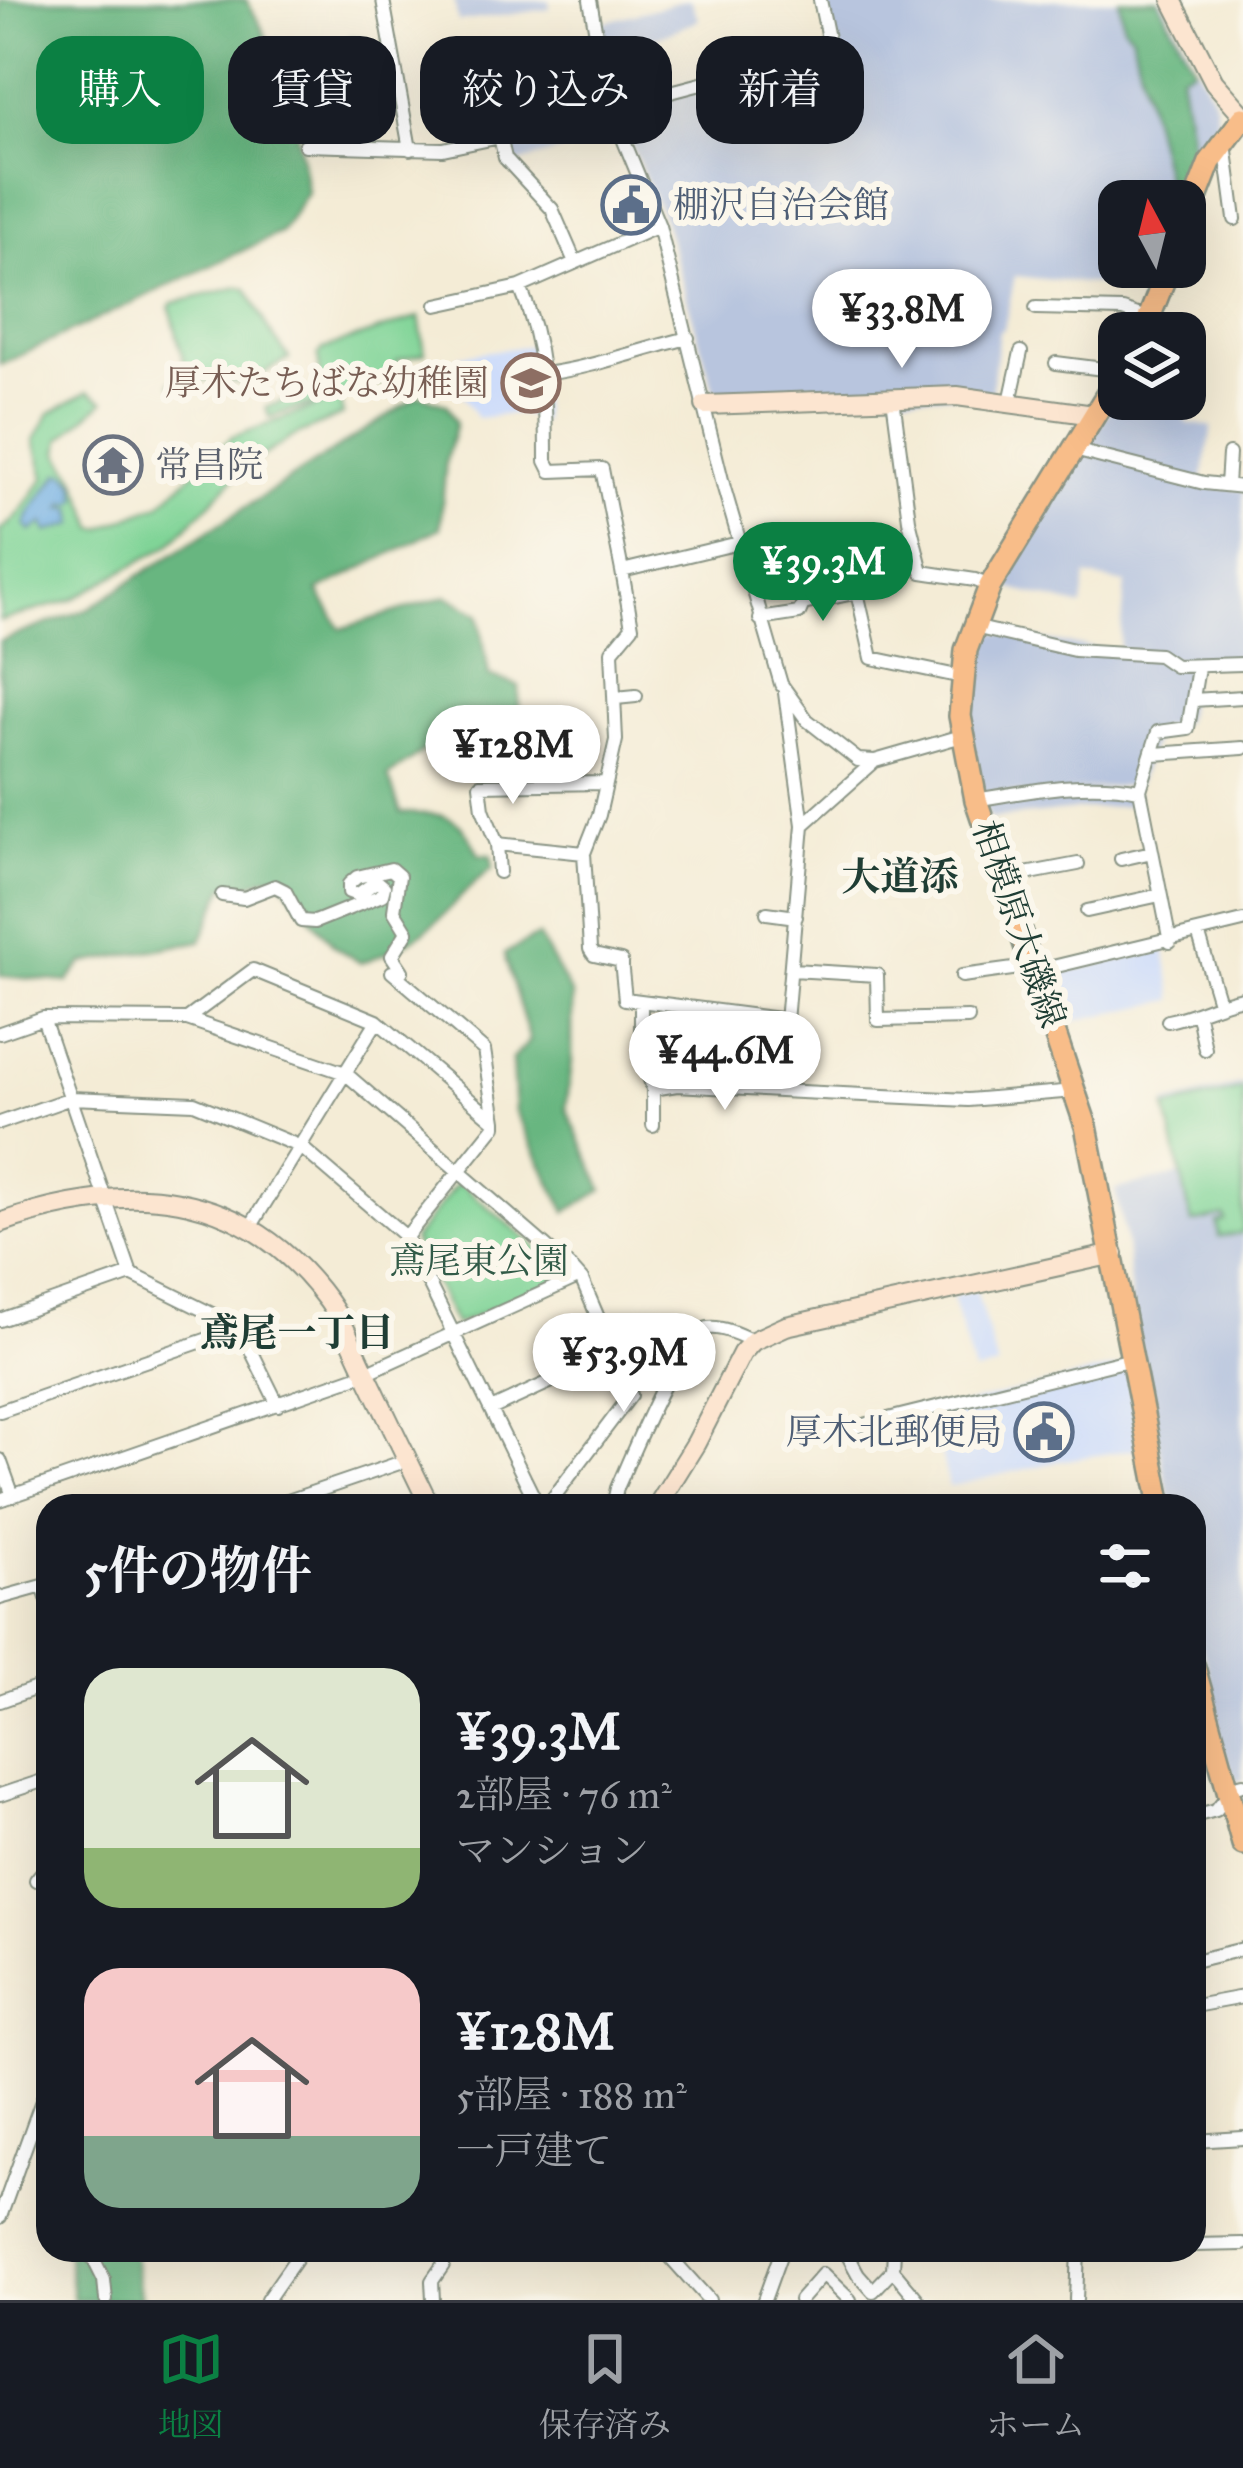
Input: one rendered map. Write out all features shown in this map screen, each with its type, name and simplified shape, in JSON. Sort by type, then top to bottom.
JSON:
[{"type":"main road","points":[[1203,180],[1210,162],[1243,117]]},
{"type":"main road","name":"相模原大磯線","points":[[1098,408],[989,586],[962,677],[962,736],[976,800],[1076,1091],[1114,1254],[1159,1494]]},
{"type":"main road","points":[[1206,1703],[1235,1790],[1243,1844]]},
{"type":"street","points":[[382,0],[410,148]]},
{"type":"street","points":[[590,0],[597,36]]},
{"type":"street","points":[[672,88],[829,43],[820,0]]},
{"type":"street","points":[[1172,0],[1214,82],[1243,117]]},
{"type":"street","points":[[1224,140],[1235,219]]},
{"type":"street","points":[[305,145],[443,149],[467,144]]},
{"type":"street","points":[[502,144],[505,158],[552,209],[575,262]]},
{"type":"street","points":[[625,144],[658,226],[760,619],[785,692],[803,825],[780,1091]]},
{"type":"street","points":[[437,305],[520,287],[658,226]]},
{"type":"street","points":[[520,287],[536,326],[545,374],[546,461],[551,471],[602,469],[632,627],[612,651],[616,740],[584,853],[590,949],[594,955],[621,961],[621,996],[788,1020]]},
{"type":"street","points":[[1036,308],[1070,304],[1126,312]]},
{"type":"street","points":[[545,374],[599,367],[633,352],[688,338]]},
{"type":"street","points":[[1010,402],[1012,366],[1021,362],[1021,352]]},
{"type":"street","points":[[1063,361],[1098,368]]},
{"type":"street","points":[[705,405],[957,396],[1094,415]]},
{"type":"street","points":[[893,398],[909,520],[922,572],[989,586]]},
{"type":"street","points":[[1073,450],[1204,483],[1243,487]]},
{"type":"street","points":[[1227,485],[1229,454]]},
{"type":"street","points":[[622,572],[740,543]]},
{"type":"street","points":[[760,619],[800,613],[803,604],[881,587]]},
{"type":"street","points":[[857,592],[872,658],[962,677]]},
{"type":"street","points":[[974,627],[1074,650],[1159,655],[1175,666],[1243,664]]},
{"type":"street","points":[[1170,942],[1140,790],[1158,732],[1188,728],[1198,668]]},
{"type":"street","points":[[785,692],[807,720],[846,754],[875,761]]},
{"type":"street","points":[[616,698],[636,696]]},
{"type":"street","points":[[1193,700],[1243,697]]},
{"type":"street","points":[[803,825],[875,761],[962,736]]},
{"type":"street","points":[[1154,754],[1243,748]]},
{"type":"street","points":[[499,872],[497,844],[483,809],[480,785],[606,783]]},
{"type":"street","points":[[976,800],[1046,788],[1117,785],[1140,790]]},
{"type":"street","points":[[497,844],[584,853]]},
{"type":"street","points":[[1121,859],[1152,852]]},
{"type":"street","points":[[1004,878],[1078,864]]},
{"type":"street","points":[[222,895],[244,898],[275,886],[285,891],[301,921],[315,922],[382,895],[384,887],[377,881],[357,896],[350,892],[349,884],[357,877],[391,869],[399,876],[394,911],[407,932],[392,956],[397,973],[484,1050],[495,1121],[406,1237]]},
{"type":"street","points":[[1087,911],[1160,896]]},
{"type":"street","points":[[767,913],[796,917]]},
{"type":"street","points":[[967,978],[1170,942],[1243,921]]},
{"type":"street","points":[[1168,1021],[1231,1002],[1198,932]]},
{"type":"street","points":[[187,1018],[253,970],[377,1022],[495,1121]]},
{"type":"street","points":[[793,970],[877,974],[874,1014],[878,1019],[963,1022]]},
{"type":"street","points":[[641,1002],[640,1051],[653,1089],[653,1125]]},
{"type":"street","points":[[1198,1015],[1205,1048]]},
{"type":"street","points":[[43,1018],[131,1274],[240,1328],[278,1405]]},
{"type":"street","points":[[0,1033],[43,1018],[187,1018],[345,1073],[578,1277],[631,1395],[552,1494]]},
{"type":"street","points":[[249,1229],[377,1022]]},
{"type":"street","points":[[653,1089],[677,1085],[968,1100],[1076,1091]]},
{"type":"street","points":[[0,1123],[71,1098],[194,1103],[301,1147],[406,1237],[536,1494]]},
{"type":"street","points":[[0,1223],[43,1208],[132,1195],[182,1202],[249,1229],[302,1270],[328,1302],[424,1494]]},
{"type":"street","points":[[616,1494],[665,1382],[699,1333],[712,1329],[753,1340],[787,1326],[1114,1254]]},
{"type":"street","points":[[0,1320],[131,1274]]},
{"type":"street","points":[[0,1460],[7,1498],[366,1373],[578,1277]]},
{"type":"street","points":[[0,1412],[240,1328]]},
{"type":"street","points":[[664,1494],[753,1340]]},
{"type":"street","points":[[491,1409],[613,1353]]},
{"type":"street","points":[[819,1436],[1133,1359]]},
{"type":"street","points":[[307,1494],[408,1460]]},
{"type":"street","points":[[318,1490],[320,1494]]},
{"type":"street","points":[[0,1598],[36,1588]]},
{"type":"street","points":[[0,1701],[36,1688]]},
{"type":"street","points":[[0,1795],[36,1783]]},
{"type":"street","points":[[1206,1813],[1216,1810],[1235,1790]]},
{"type":"street","points":[[1206,1957],[1243,1949]]},
{"type":"street","points":[[1206,2004],[1243,1997]]},
{"type":"street","points":[[0,2218],[36,2120]]},
{"type":"street","points":[[1206,2140],[1243,2138]]},
{"type":"street","points":[[0,2176],[14,2185]]},
{"type":"street","points":[[1206,2245],[1243,2244]]},
{"type":"street","points":[[95,2262],[104,2280],[106,2300]]},
{"type":"street","points":[[267,2300],[294,2262]]},
{"type":"street","points":[[675,2262],[709,2300]]},
{"type":"street","points":[[768,2298],[778,2262]]},
{"type":"street","points":[[852,2262],[870,2295],[893,2270],[893,2262]]},
{"type":"street","points":[[1076,2300],[1078,2262]]},
{"type":"street","points":[[433,2300],[432,2281],[442,2265]]},
{"type":"street","points":[[893,2270],[918,2300]]},
{"type":"street","points":[[800,2300],[820,2271],[850,2300]]},
{"type":"shaded area","points":[[454,0],[549,0],[550,9],[458,22]]},
{"type":"shaded area","points":[[686,0],[691,0],[699,20],[661,36],[604,36],[601,23]]},
{"type":"shaded area","points":[[824,0],[1162,0],[1215,102],[1216,138],[1203,149],[1206,159],[1196,180],[1098,180],[1098,285],[1015,276],[1004,329],[999,331],[991,395],[716,398],[664,220],[631,144],[672,144],[672,94],[696,87],[696,144],[864,144],[864,36],[831,36]]},
{"type":"shaded area","points":[[507,144],[584,144],[516,164],[508,155]]},
{"type":"shaded area","points":[[1130,288],[1154,288],[1148,304],[1140,303],[1140,289]]},
{"type":"shaded area","points":[[537,345],[543,422],[520,413],[477,418],[458,388],[454,360],[460,355]]},
{"type":"shaded area","points":[[1104,420],[1186,420],[1212,427],[1201,486],[1243,490],[1243,662],[1191,663],[1119,649],[1126,584],[1086,576],[1082,607],[997,585]]},
{"type":"shaded area","points":[[980,630],[1160,658],[1190,669],[1185,722],[1159,727],[1138,785],[983,795],[968,719],[971,668]]},
{"type":"shaded area","points":[[1045,789],[1136,791],[1138,804],[989,819],[983,801]]},
{"type":"shaded area","points":[[1165,950],[1174,1000],[1065,1023],[1048,976]]},
{"type":"shaded area","points":[[1243,1083],[1243,1779],[1236,1781],[1222,1747],[1206,1663],[1206,1494],[1169,1494],[1132,1308],[1115,1189],[1179,1175],[1165,1104]]},
{"type":"shaded area","points":[[976,1290],[998,1367],[974,1373],[952,1297]]},
{"type":"shaded area","points":[[1122,1366],[1127,1370],[1140,1448],[949,1487],[932,1412]]},
{"type":"green space","points":[[0,0],[246,0],[265,36],[228,36],[228,144],[299,144],[307,192],[282,232],[0,365]]},
{"type":"green space","points":[[1119,0],[1158,0],[1194,67],[1180,74],[1193,155],[1199,164],[1193,180],[1166,180],[1132,35],[1124,26]]},
{"type":"green space","points":[[239,287],[247,289],[289,358],[245,384],[209,380],[173,387],[171,382],[187,375],[170,307]]},
{"type":"green space","points":[[419,317],[425,353],[398,360],[384,383],[269,417],[266,407],[322,389],[318,356],[323,349]]},
{"type":"green space","points":[[88,392],[104,401],[61,439],[59,453],[76,478],[95,528],[101,529],[160,504],[232,437],[339,398],[343,415],[294,436],[245,467],[169,545],[71,600],[0,621],[0,530],[45,478],[35,440],[50,413]]},
{"type":"green space","points":[[420,395],[447,405],[456,423],[446,460],[440,528],[318,591],[341,629],[447,596],[479,614],[489,676],[519,686],[519,742],[426,749],[388,776],[401,813],[449,818],[464,830],[479,855],[491,855],[493,868],[420,934],[361,963],[335,947],[282,881],[270,876],[246,886],[225,886],[201,941],[83,963],[68,982],[0,976],[0,641],[88,609]]},
{"type":"green space","points":[[538,936],[572,996],[566,1108],[603,1190],[566,1212],[515,1111],[512,1059],[530,1041],[504,954]]},
{"type":"green space","points":[[1243,1089],[1243,1233],[1219,1237],[1217,1223],[1225,1221],[1224,1216],[1192,1223],[1166,1108]]},
{"type":"green space","name":"鳶尾東公園","points":[[458,1182],[567,1277],[455,1325],[413,1240]]},
{"type":"green space","points":[[69,2262],[135,2262],[141,2300],[74,2300]]},
{"type":"water","points":[[60,473],[75,483],[78,499],[62,508],[73,508],[75,524],[47,532],[44,523],[31,531],[25,525],[28,517]]},
{"type":"place","name":"棚沢自治会館","points":[[631,205]]},
{"type":"place","name":"厚木たちばな幼稚園","points":[[531,383]]},
{"type":"place","name":"常昌院","points":[[113,465]]},
{"type":"place","name":"厚木北郵便局","points":[[1044,1432]]},
{"type":"district","name":"大道添","points":[[900,877]]},
{"type":"district","name":"鳶尾一丁目","points":[[297,1333]]}]
